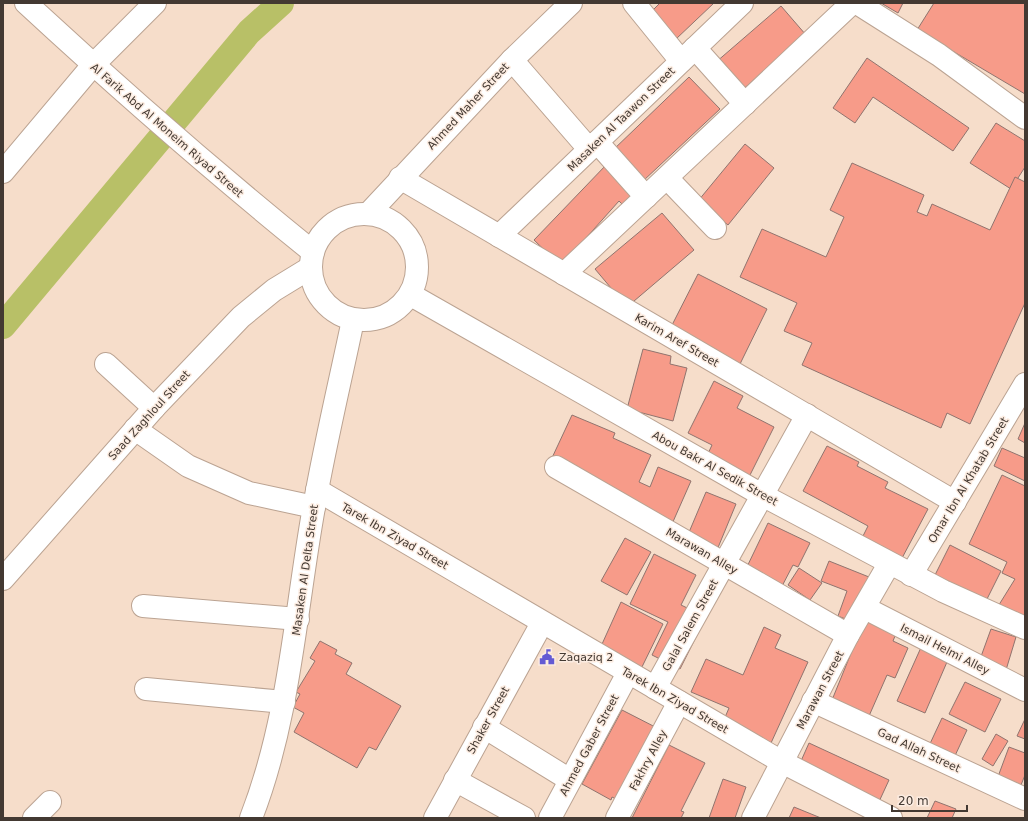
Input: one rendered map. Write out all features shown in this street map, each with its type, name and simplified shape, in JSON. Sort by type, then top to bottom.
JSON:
[{"type":"street","name":"Al Farik Abd Al Moneim Riyad Street","points":[[26,3],[93,65],[235,189],[312,260]]},
{"type":"street","points":[[4,170],[93,65],[155,3]]},
{"type":"street","name":"Ahmed Maher Street","points":[[369,214],[400,178],[512,60],[571,3]]},
{"type":"street","points":[[634,3],[688,55],[745,104]]},
{"type":"street","name":"Masaken Al Taawon Street","points":[[499,236],[742,3]]},
{"type":"street","points":[[564,274],[852,3]]},
{"type":"street","points":[[857,3],[939,55],[1025,118]]},
{"type":"street","points":[[512,60],[593,145],[646,197]]},
{"type":"street","name":"Karim Aref Street","points":[[400,178],[955,502]]},
{"type":"street","points":[[667,178],[715,228]]},
{"type":"street","points":[[369,214],[386,218],[402,228],[413,243],[418,260],[417,279],[411,295],[400,308],[386,317],[370,321],[353,320],[336,313],[323,301],[314,286],[312,260],[321,236],[334,223],[350,215],[369,214]]},
{"type":"street","name":"Saad Zaghloul Street","points":[[3,579],[154,408],[241,317],[312,260]]},
{"type":"street","name":"Abou Bakr Al Sedik Street","points":[[411,295],[762,495],[889,564],[1025,628]]},
{"type":"street","name":"Masaken Al Delta Street","points":[[251,818],[276,740],[284,702],[316,499],[353,320]]},
{"type":"street","points":[[106,364],[154,408]]},
{"type":"street","name":"Omar Ibn Al Khatab Street","points":[[911,575],[1025,384]]},
{"type":"street","name":"Galal Salem Street","points":[[655,688],[807,415]]},
{"type":"street","name":"Tarek Ibn Ziyad Street","points":[[135,429],[188,466],[249,493],[316,499],[542,623],[782,762],[891,818]]},
{"type":"street","name":"Marawan Alley","points":[[556,466],[848,635]]},
{"type":"street","name":"Marawan Street","points":[[754,818],[848,635],[865,608],[889,564]]},
{"type":"street","points":[[143,606],[298,619]]},
{"type":"street","name":"Ismail Helmi Alley","points":[[865,608],[1025,690]]},
{"type":"street","name":"Shaker Street","points":[[435,818],[542,623]]},
{"type":"street","name":"Ahmed Gaber Street","points":[[550,818],[628,672]]},
{"type":"street","points":[[146,689],[284,702]]},
{"type":"street","name":"Gad Allah Street","points":[[813,701],[1025,799]]},
{"type":"street","name":"Fakhry Alley","points":[[617,818],[679,702]]},
{"type":"street","points":[[484,727],[570,780]]},
{"type":"street","points":[[455,780],[524,818]]},
{"type":"street","points":[[34,818],[50,802]]},
{"type":"building","points":[[660,3],[714,3],[676,39],[651,12]]},
{"type":"building","points":[[881,3],[903,3],[898,13]]},
{"type":"building","points":[[934,3],[1025,3],[1025,94],[917,30]]},
{"type":"building","points":[[781,6],[806,35],[733,98],[708,69]]},
{"type":"building","points":[[867,58],[969,128],[953,151],[873,97],[855,123],[833,108]]},
{"type":"building","points":[[689,77],[720,109],[643,181],[612,151]]},
{"type":"building","points":[[996,123],[1025,141],[1025,167],[1011,189],[970,163]]},
{"type":"building","points":[[745,144],[774,168],[728,225],[698,201]]},
{"type":"building","points":[[852,163],[924,195],[917,212],[927,216],[932,204],[990,230],[1015,177],[1025,182],[1025,303],[970,424],[947,413],[941,428],[802,365],[812,343],[784,331],[797,303],[740,277],[762,229],[826,257],[844,217],[830,210]]},
{"type":"building","points":[[607,164],[636,194],[624,206],[619,201],[561,266],[534,240]]},
{"type":"building","points":[[662,213],[694,250],[627,307],[595,269]]},
{"type":"building","points":[[698,274],[767,309],[740,364],[670,329]]},
{"type":"building","points":[[643,349],[671,356],[670,364],[687,368],[673,421],[627,409]]},
{"type":"building","points":[[714,381],[743,396],[737,408],[774,427],[748,479],[706,458],[712,445],[688,433]]},
{"type":"building","points":[[572,415],[615,433],[613,438],[651,455],[639,482],[650,487],[658,467],[691,481],[672,524],[551,460]]},
{"type":"building","points":[[1025,423],[1025,443],[1018,439]]},
{"type":"building","points":[[827,446],[859,462],[857,466],[888,482],[885,488],[928,509],[901,560],[861,540],[868,526],[803,491]]},
{"type":"building","points":[[1002,448],[1025,458],[1025,481],[994,466]]},
{"type":"building","points":[[1002,475],[1025,486],[1025,616],[997,608],[1015,579],[1002,573],[1007,562],[969,544]]},
{"type":"building","points":[[706,492],[736,504],[717,550],[687,537]]},
{"type":"building","points":[[768,523],[810,543],[798,567],[793,565],[780,590],[744,573]]},
{"type":"building","points":[[625,538],[651,552],[627,595],[601,581]]},
{"type":"building","points":[[950,545],[1001,571],[985,603],[934,577]]},
{"type":"building","points":[[654,554],[696,575],[681,605],[706,617],[680,669],[652,655],[668,622],[630,604]]},
{"type":"building","points":[[829,561],[869,577],[853,622],[838,616],[847,591],[821,581]]},
{"type":"building","points":[[799,568],[822,583],[810,600],[788,585]]},
{"type":"building","points":[[621,602],[663,624],[639,673],[598,653]]},
{"type":"building","points":[[867,614],[897,631],[893,641],[908,648],[895,678],[887,675],[869,716],[832,700]]},
{"type":"building","points":[[764,627],[781,635],[775,648],[808,662],[771,743],[723,722],[729,708],[691,692],[706,659],[743,675]]},
{"type":"building","points":[[991,629],[1016,637],[1006,670],[979,662]]},
{"type":"building","points":[[320,641],[337,650],[335,654],[352,663],[346,674],[401,706],[376,750],[369,747],[357,768],[294,732],[304,713],[293,707],[300,694],[296,692],[315,661],[310,658]]},
{"type":"building","points":[[923,643],[950,655],[925,713],[897,701]]},
{"type":"building","points":[[965,682],[1001,699],[985,732],[949,714]]},
{"type":"building","points":[[622,710],[663,731],[624,803],[612,797],[611,800],[582,784]]},
{"type":"building","points":[[942,718],[967,730],[953,760],[928,748]]},
{"type":"building","points":[[1025,719],[1025,739],[1017,736]]},
{"type":"building","points":[[996,734],[1008,741],[993,766],[982,759]]},
{"type":"building","points":[[809,743],[889,780],[877,806],[797,770]]},
{"type":"building","points":[[669,745],[705,763],[681,811],[684,812],[681,818],[632,818]]},
{"type":"building","points":[[1009,747],[1025,753],[1025,775],[1019,790],[996,782]]},
{"type":"building","points":[[723,779],[746,787],[735,818],[709,818]]},
{"type":"building","points":[[935,801],[956,809],[952,818],[927,818]]},
{"type":"building","points":[[794,807],[821,818],[789,818]]},
{"type":"waterway","points":[[3,326],[249,32],[281,3]]},
{"type":"place","name":"Zaqaziq 2","points":[[547,657]]}]
